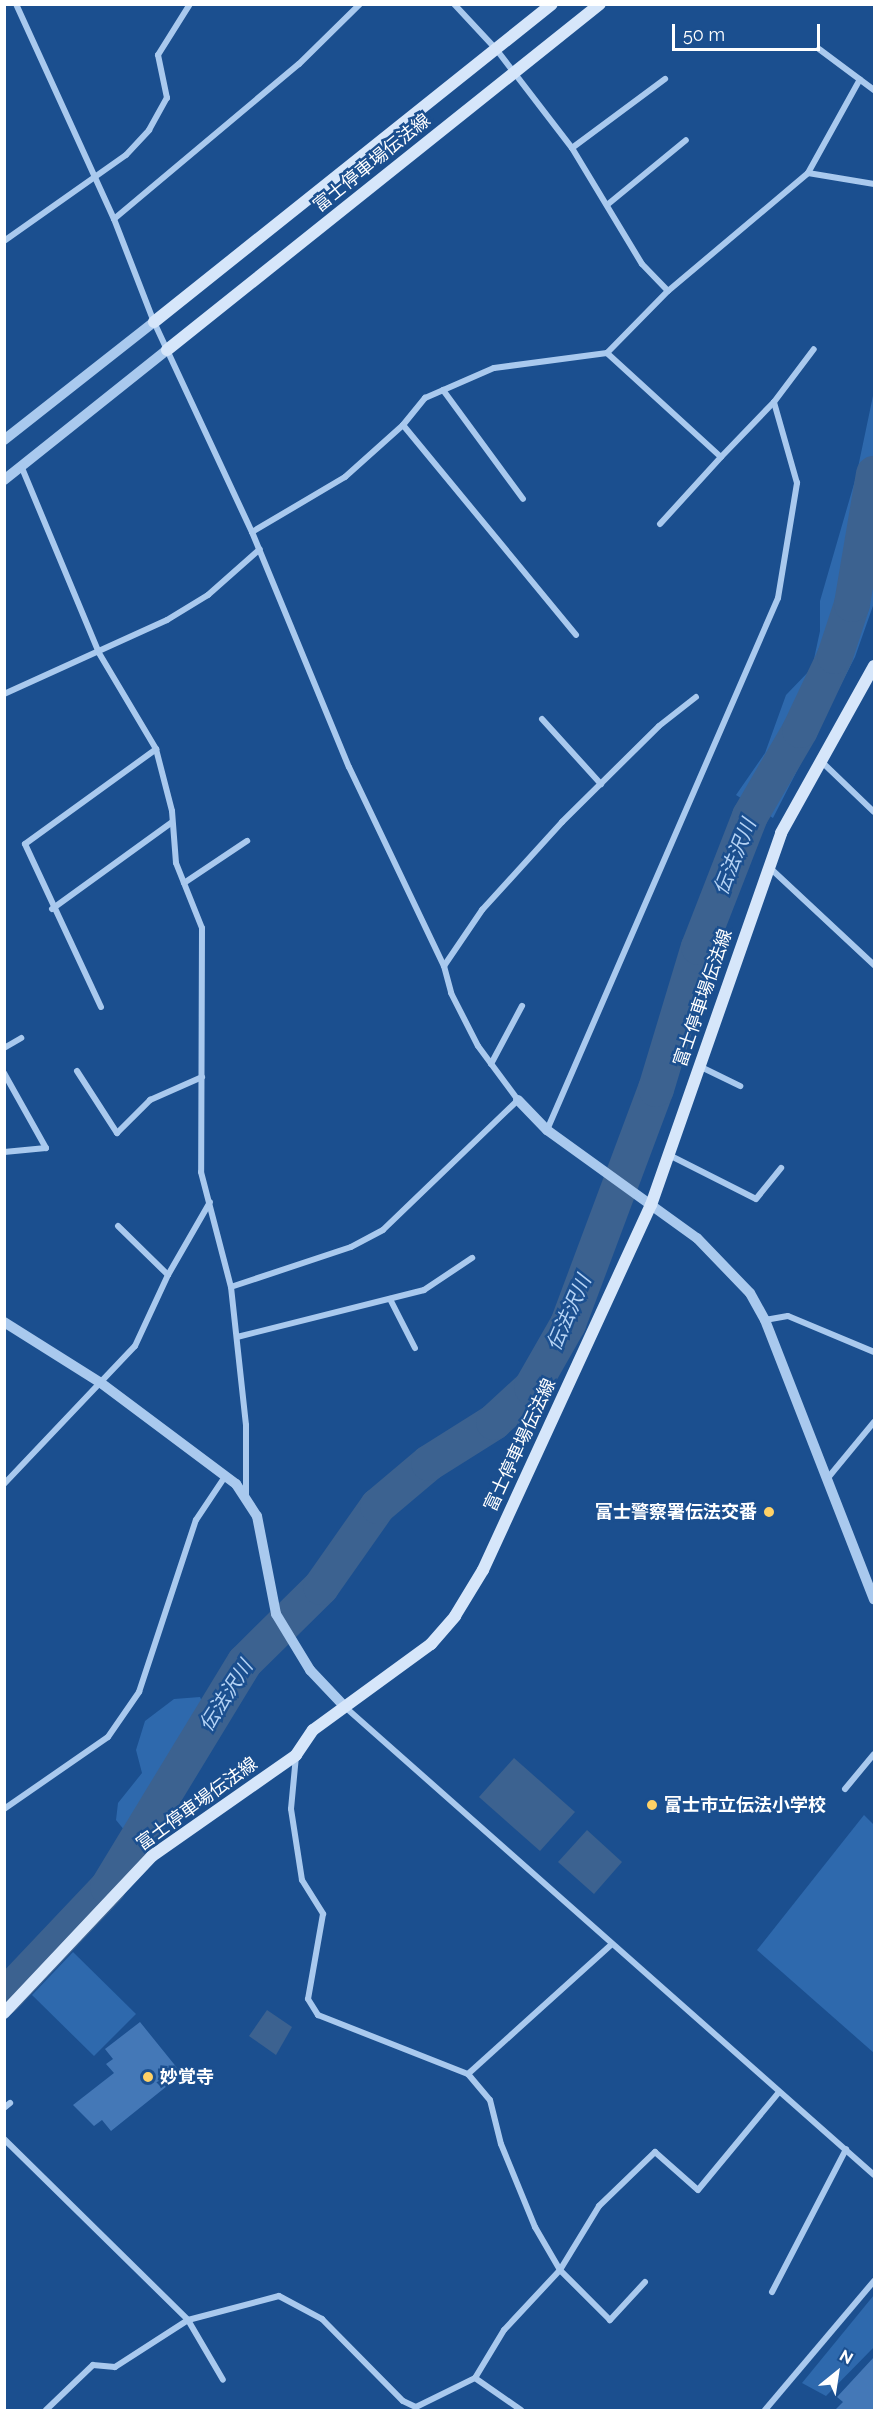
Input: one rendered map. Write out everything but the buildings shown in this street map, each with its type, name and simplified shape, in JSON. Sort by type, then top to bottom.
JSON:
[{"type":"main road","name":"富士停車場伝法線","points":[[154,322],[552,4]]},
{"type":"main road","name":"富士停車場伝法線","points":[[167,350],[600,4]]},
{"type":"main road","name":"富士停車場伝法線","points":[[4,2013],[152,1856],[296,1755],[314,1730],[431,1644],[455,1616],[483,1570],[651,1205],[767,865],[874,666]]},
{"type":"street","points":[[16,4],[114,219],[154,322],[260,549],[349,767],[444,966],[451,993],[491,1064],[518,1100],[547,1130],[638,1195],[732,1270],[765,1320],[825,1482],[874,1599]]},
{"type":"street","points":[[4,241],[94,178],[149,130],[167,98],[158,55],[190,4]]},
{"type":"street","points":[[114,219],[299,64],[360,4]]},
{"type":"street","points":[[454,4],[496,49],[572,148],[642,264],[668,291]]},
{"type":"street","points":[[819,49],[874,90]]},
{"type":"street","points":[[572,148],[665,79]]},
{"type":"street","points":[[252,532],[345,477],[403,425],[425,398],[494,368],[607,353],[668,291],[808,173],[860,79]]},
{"type":"street","points":[[607,205],[686,140]]},
{"type":"street","points":[[808,173],[874,184]]},
{"type":"street","points":[[6,435],[154,322]]},
{"type":"street","points":[[660,524],[774,402],[814,349]]},
{"type":"street","points":[[4,480],[22,468],[167,350]]},
{"type":"street","points":[[607,353],[721,457]]},
{"type":"street","points":[[443,390],[523,499]]},
{"type":"street","points":[[547,1130],[778,598],[797,483],[774,402]]},
{"type":"street","points":[[403,425],[576,635]]},
{"type":"street","points":[[22,468],[99,653],[156,749],[172,822],[176,863],[202,928],[204,956],[201,1172],[231,1287],[246,1425],[246,1495]]},
{"type":"street","points":[[4,694],[99,653],[208,595],[260,549]]},
{"type":"street","points":[[444,966],[482,910],[601,784],[696,697]]},
{"type":"street","points":[[542,720],[601,784]]},
{"type":"street","points":[[101,1007],[52,909],[25,844],[156,749]]},
{"type":"street","points":[[822,762],[873,809]]},
{"type":"street","points":[[52,909],[172,822]]},
{"type":"street","points":[[184,883],[247,841]]},
{"type":"street","points":[[767,865],[874,965]]},
{"type":"street","points":[[491,1064],[522,1006]]},
{"type":"street","points":[[4,1048],[21,1038]]},
{"type":"street","points":[[699,1066],[740,1086]]},
{"type":"street","points":[[77,1071],[117,1133],[150,1100],[202,1077]]},
{"type":"street","points":[[4,1073],[46,1148],[4,1152]]},
{"type":"street","points":[[231,1287],[351,1247],[383,1230],[518,1100]]},
{"type":"street","points":[[668,1155],[756,1199],[781,1168]]},
{"type":"street","points":[[4,1484],[135,1346],[168,1275],[210,1202]]},
{"type":"street","points":[[118,1226],[168,1275]]},
{"type":"street","points":[[237,1337],[424,1290],[472,1258]]},
{"type":"street","points":[[390,1299],[416,1348]]},
{"type":"street","points":[[765,1320],[788,1316],[874,1352]]},
{"type":"street","points":[[4,1322],[101,1383],[226,1475],[246,1495],[257,1516],[270,1566],[276,1614],[289,1639],[310,1670],[345,1707],[874,2175]]},
{"type":"street","points":[[825,1482],[874,1422]]},
{"type":"street","points":[[4,1809],[108,1737],[139,1692],[196,1520],[226,1475]]},
{"type":"street","points":[[845,1789],[874,1754]]},
{"type":"street","points":[[296,1755],[291,1809],[302,1880],[323,1914],[308,1999],[318,2015],[468,2074],[490,2100],[501,2144],[527,2206],[560,2270],[610,2320],[645,2282]]},
{"type":"street","points":[[468,2074],[612,1944]]},
{"type":"street","points":[[46,2410],[93,2365],[115,2367],[188,2320],[258,2299],[279,2296],[296,2301],[322,2319],[411,2408],[475,2378],[504,2330],[560,2270],[599,2206],[655,2152],[698,2190],[779,2092]]},
{"type":"street","points":[[4,2139],[188,2320],[223,2380]]},
{"type":"street","points":[[772,2292],[846,2149]]},
{"type":"street","points":[[765,2410],[874,2281]]},
{"type":"street","points":[[475,2378],[521,2410]]},
{"type":"shaded area","points":[[874,391],[874,603],[855,657],[773,818],[736,795],[765,753],[786,695],[812,668],[820,631],[820,601],[856,477]]},
{"type":"shaded area","points":[[200,1697],[213,1726],[176,1805],[134,1842],[116,1820],[118,1803],[142,1773],[136,1750],[145,1721],[174,1699]]},
{"type":"shaded area","points":[[514,1758],[575,1812],[540,1851],[479,1797]]},
{"type":"shaded area","points":[[864,1815],[874,1825],[874,2053],[757,1950]]},
{"type":"shaded area","points":[[587,1830],[622,1862],[594,1894],[558,1862]]},
{"type":"shaded area","points":[[73,1952],[136,2014],[94,2056],[32,1995]]},
{"type":"shaded area","points":[[267,2010],[292,2027],[276,2055],[249,2036]]},
{"type":"shaded area","points":[[874,2295],[874,2347],[826,2396],[802,2383]]},
{"type":"waterway","name":"伝法沢川","points":[[4,1997],[108,1887],[245,1662],[321,1587],[378,1506],[429,1463],[494,1422],[532,1387],[568,1324],[656,1089],[699,947],[750,816],[800,730],[835,656],[852,604],[874,474]]},
{"type":"place","name":"富士警察署伝法交番","points":[[769,1512]]},
{"type":"place","name":"富士市立伝法小学校","points":[[652,1805]]},
{"type":"place","name":"妙覚寺","points":[[148,2077]]}]
